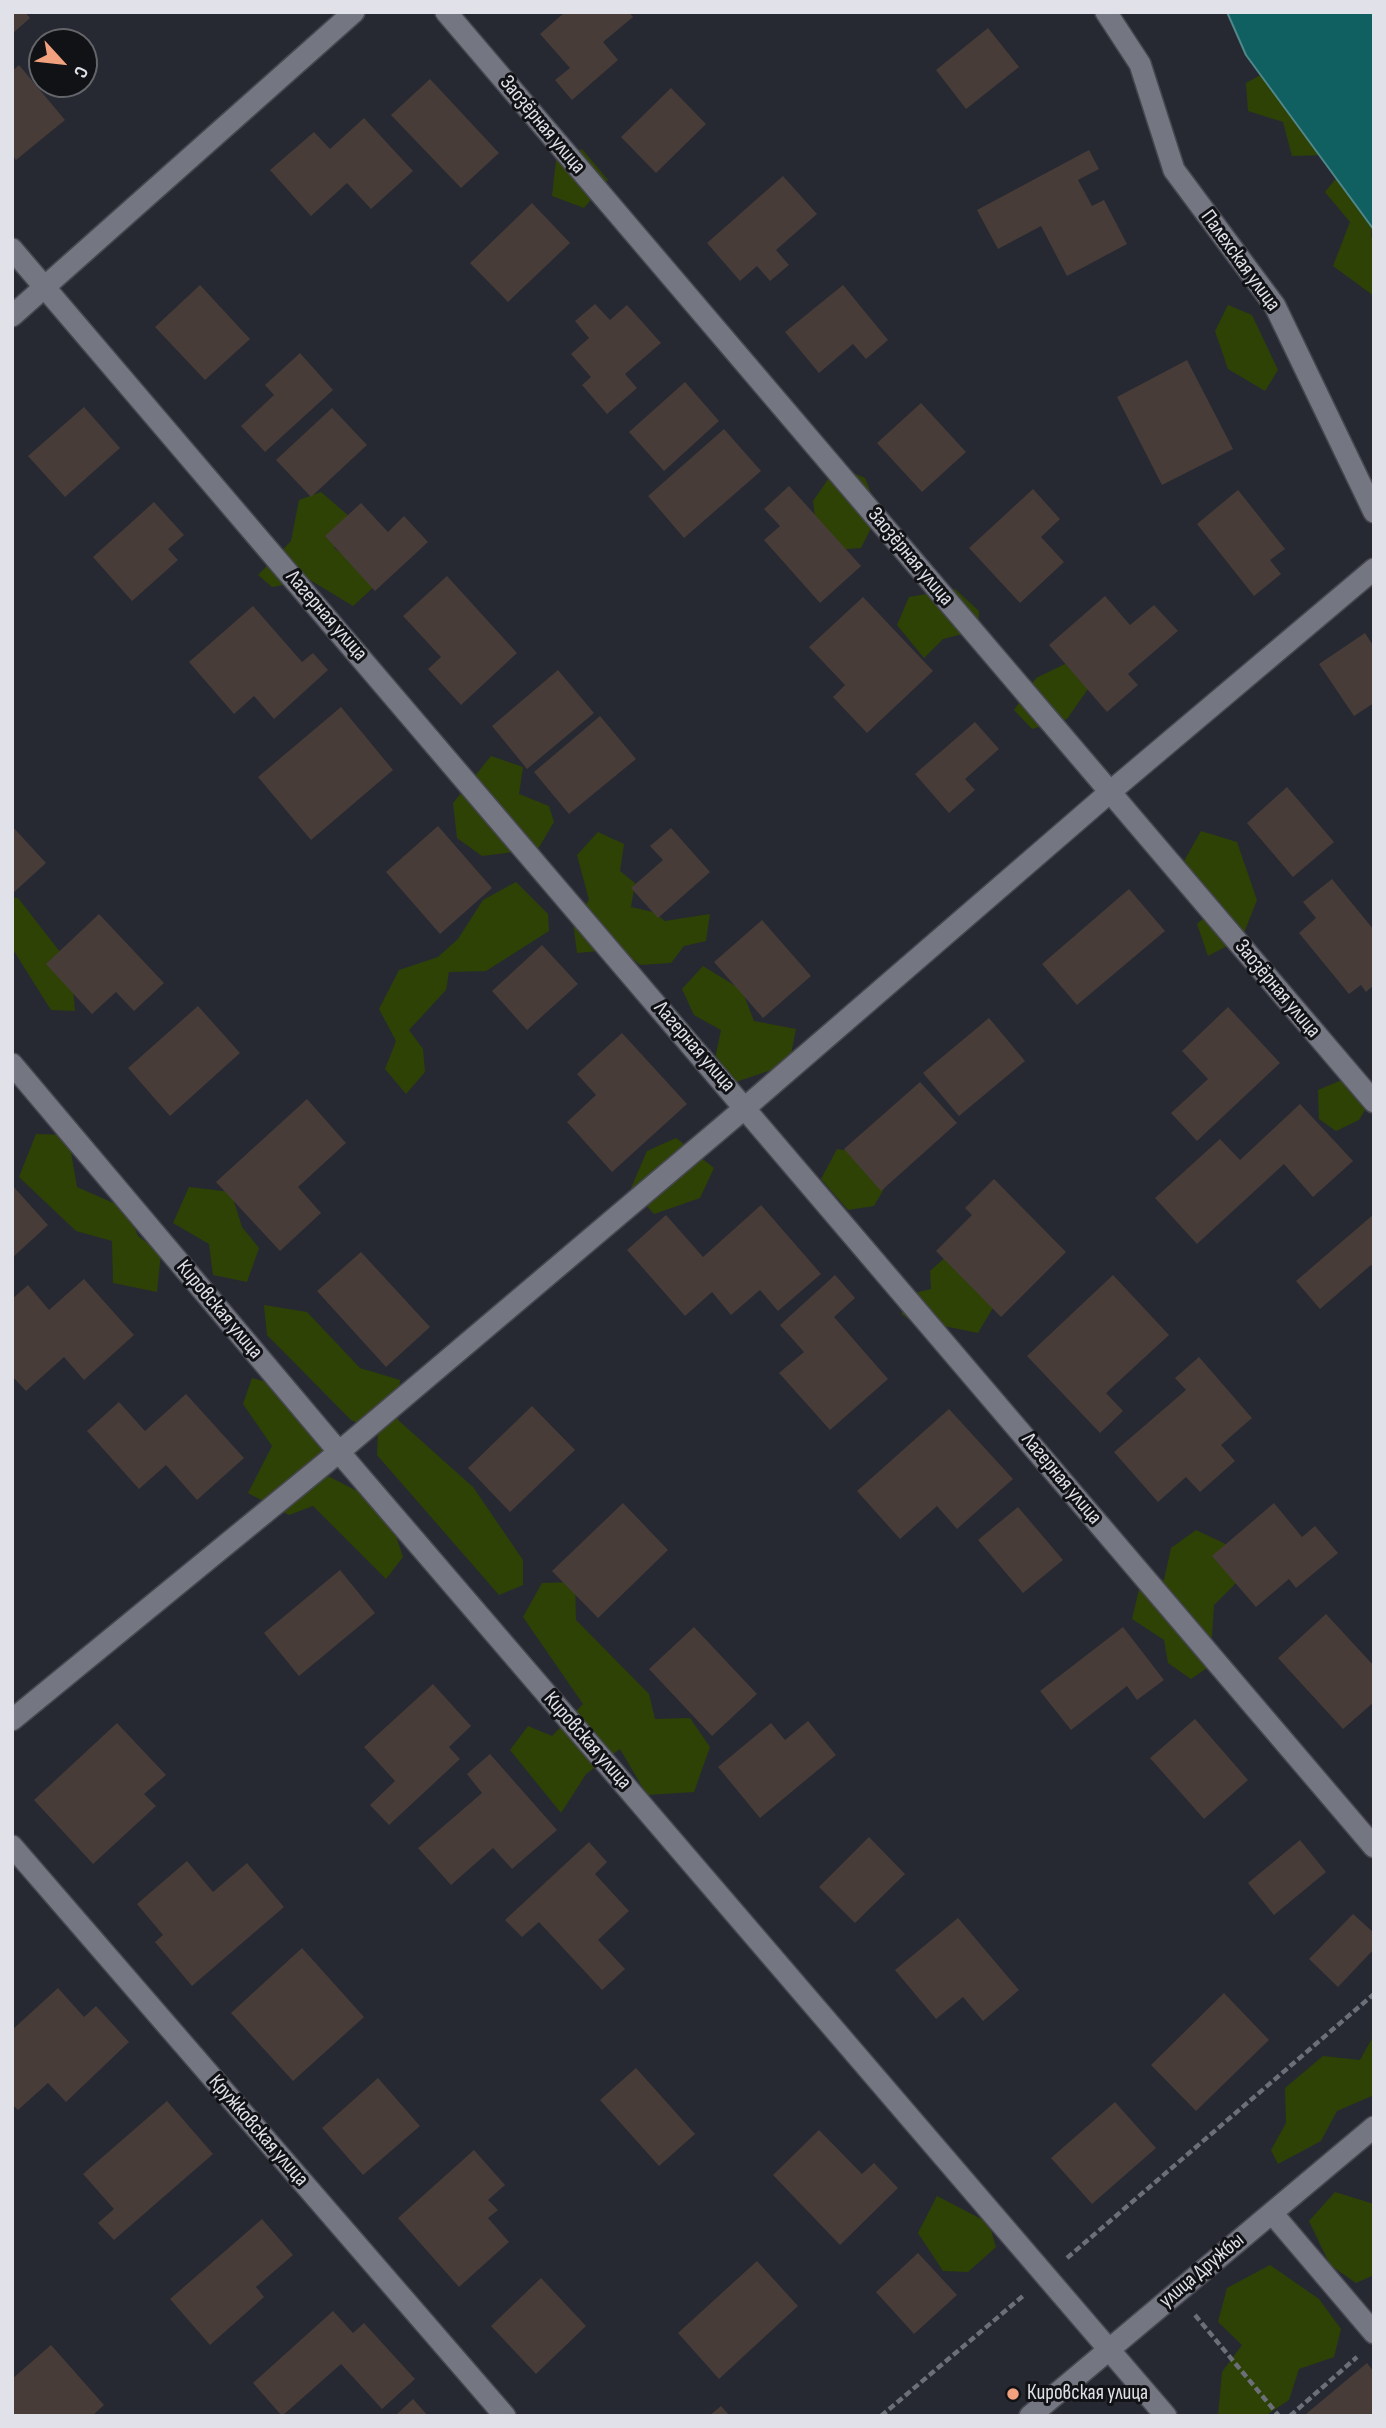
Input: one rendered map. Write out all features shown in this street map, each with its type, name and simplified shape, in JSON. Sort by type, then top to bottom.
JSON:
[{"type":"street","points":[[12,316],[354,12]]},
{"type":"street","name":"Заозёрная улица","points":[[446,12],[1374,1101]]},
{"type":"street","name":"Палехская улица","points":[[1106,12],[1140,64],[1174,170],[1275,306],[1374,512]]},
{"type":"street","name":"Лагерная улица","points":[[12,249],[1374,1847]]},
{"type":"street","points":[[12,1720],[339,1452],[1374,569]]},
{"type":"street","name":"Кировская улица","points":[[12,1064],[339,1452],[1166,2416]]},
{"type":"street","name":"Кружковская улица","points":[[12,1846],[505,2416]]},
{"type":"street","name":"улица Дружбы","points":[[1030,2416],[1374,2127]]},
{"type":"street","points":[[1272,2213],[1374,2333]]},
{"type":"path","points":[[881,2416],[1374,1994]]},
{"type":"path","points":[[1176,2293],[1279,2416]]},
{"type":"path","points":[[1290,2416],[1363,2352]]},
{"type":"shaded area","points":[[1227,12],[1374,12],[1374,230],[1246,55]]},
{"type":"shaded area","points":[[1275,67],[1328,155],[1292,156],[1283,122],[1248,111],[1246,83]]},
{"type":"shaded area","points":[[582,149],[608,180],[584,208],[552,196],[556,160]]},
{"type":"shaded area","points":[[1342,171],[1374,205],[1371,236],[1374,240],[1374,296],[1333,266],[1350,222],[1325,192]]},
{"type":"shaded area","points":[[1228,305],[1252,315],[1278,370],[1265,391],[1228,369],[1215,331]]},
{"type":"shaded area","points":[[837,466],[865,478],[879,512],[861,548],[819,551],[813,501]]},
{"type":"shaded area","points":[[321,492],[350,517],[334,548],[367,571],[377,584],[353,606],[310,580],[272,587],[258,575],[291,541],[299,500]]},
{"type":"shaded area","points":[[955,589],[979,611],[978,630],[943,639],[924,658],[897,625],[909,597]]},
{"type":"shaded area","points":[[1065,664],[1090,686],[1067,719],[1032,729],[1014,710],[1036,678]]},
{"type":"shaded area","points":[[491,756],[523,767],[519,794],[549,806],[554,822],[538,849],[482,856],[457,838],[453,803]]},
{"type":"shaded area","points":[[1201,831],[1237,842],[1257,900],[1242,938],[1208,956],[1197,924],[1218,905],[1184,861]]},
{"type":"shaded area","points":[[598,832],[624,844],[620,871],[635,883],[631,907],[653,912],[665,921],[710,914],[706,941],[684,946],[671,963],[640,965],[621,949],[577,953],[573,922],[589,900],[577,855]]},
{"type":"shaded area","points":[[516,882],[548,914],[549,931],[486,971],[449,972],[446,990],[409,1030],[423,1049],[425,1072],[406,1094],[385,1069],[396,1041],[379,1009],[399,970],[438,957],[458,939],[483,900]]},
{"type":"shaded area","points":[[12,897],[18,898],[71,966],[75,1011],[51,1010],[12,948]]},
{"type":"shaded area","points":[[703,966],[742,990],[754,1021],[796,1029],[789,1064],[736,1082],[715,1059],[721,1030],[694,1015],[682,989]]},
{"type":"shaded area","points":[[1356,1074],[1374,1095],[1359,1120],[1336,1131],[1319,1119],[1318,1090]]},
{"type":"shaded area","points":[[36,1134],[68,1135],[77,1187],[127,1209],[138,1236],[161,1253],[157,1292],[113,1283],[112,1241],[76,1231],[19,1177]]},
{"type":"shaded area","points":[[676,1138],[714,1168],[700,1198],[654,1214],[631,1188],[647,1151]]},
{"type":"shaded area","points":[[837,1149],[868,1154],[885,1187],[874,1206],[848,1210],[821,1179]]},
{"type":"shaded area","points":[[189,1187],[231,1192],[242,1227],[259,1248],[247,1282],[213,1275],[209,1244],[173,1223]]},
{"type":"shaded area","points":[[949,1254],[998,1299],[978,1333],[944,1326],[927,1332],[901,1314],[910,1294],[931,1289],[930,1271]]},
{"type":"shaded area","points":[[264,1305],[307,1312],[360,1368],[400,1380],[398,1420],[473,1487],[523,1560],[523,1585],[499,1595],[377,1455],[378,1433],[351,1420],[267,1335]]},
{"type":"shaded area","points":[[252,1378],[282,1386],[324,1445],[328,1476],[386,1506],[403,1557],[386,1579],[313,1506],[289,1515],[248,1493],[272,1446],[243,1404]]},
{"type":"shaded area","points":[[1196,1530],[1236,1549],[1240,1579],[1214,1605],[1210,1666],[1191,1679],[1168,1663],[1164,1640],[1132,1619],[1141,1581],[1164,1580],[1171,1548]]},
{"type":"shaded area","points":[[575,1582],[576,1620],[649,1694],[655,1719],[690,1718],[710,1747],[694,1792],[647,1795],[620,1749],[586,1774],[561,1813],[510,1750],[528,1726],[552,1736],[583,1704],[523,1617],[542,1583]]},
{"type":"shaded area","points":[[1374,2035],[1374,2095],[1337,2111],[1321,2141],[1278,2164],[1271,2150],[1286,2123],[1285,2088],[1323,2056],[1360,2060]]},
{"type":"shaded area","points":[[1335,2192],[1374,2204],[1374,2275],[1356,2283],[1330,2265],[1309,2221]]},
{"type":"shaded area","points":[[937,2196],[989,2223],[996,2247],[968,2272],[943,2271],[918,2233]]},
{"type":"shaded area","points":[[1270,2265],[1319,2299],[1341,2329],[1334,2357],[1299,2369],[1289,2400],[1265,2416],[1218,2416],[1222,2372],[1242,2345],[1218,2322],[1227,2288]]},
{"type":"building","points":[[12,12],[25,12],[30,18],[12,34]]},
{"type":"building","points":[[565,12],[629,12],[633,17],[603,42],[618,60],[572,100],[555,80],[570,68],[540,34]]},
{"type":"building","points":[[988,28],[1019,67],[966,109],[936,70]]},
{"type":"building","points":[[19,65],[28,76],[28,98],[47,98],[65,120],[16,160],[12,155],[12,71]]},
{"type":"building","points":[[430,79],[499,153],[461,188],[391,115]]},
{"type":"building","points":[[671,88],[706,124],[656,173],[621,137]]},
{"type":"building","points":[[364,118],[413,171],[371,209],[347,183],[311,216],[270,170],[314,132],[330,149]]},
{"type":"building","points":[[1089,150],[1099,169],[1078,180],[1092,206],[1104,200],[1127,244],[1067,276],[1041,226],[998,249],[977,210]]},
{"type":"building","points":[[783,176],[817,214],[776,250],[789,265],[770,281],[757,266],[740,281],[707,243]]},
{"type":"building","points":[[532,203],[570,243],[508,302],[470,263]]},
{"type":"building","points":[[200,285],[250,339],[205,380],[155,327]]},
{"type":"building","points":[[843,285],[888,340],[866,359],[853,344],[819,373],[785,332]]},
{"type":"building","points":[[595,304],[610,320],[627,305],[661,343],[625,374],[637,388],[607,414],[582,385],[591,377],[571,354],[589,338],[575,321]]},
{"type":"building","points":[[300,353],[333,390],[265,452],[241,426],[274,395],[265,385]]},
{"type":"building","points":[[1187,360],[1233,449],[1162,485],[1117,397]]},
{"type":"building","points":[[685,382],[719,421],[664,471],[629,432]]},
{"type":"building","points":[[921,403],[966,452],[922,492],[877,443]]},
{"type":"building","points":[[84,407],[120,448],[65,497],[28,456]]},
{"type":"building","points":[[332,408],[367,445],[311,497],[276,460]]},
{"type":"building","points":[[724,429],[761,471],[684,538],[648,496]]},
{"type":"building","points":[[789,486],[861,566],[820,603],[764,540],[780,526],[764,509]]},
{"type":"building","points":[[1033,489],[1060,519],[1041,537],[1064,562],[1020,603],[969,548]]},
{"type":"building","points":[[1238,490],[1285,549],[1270,560],[1281,574],[1254,596],[1197,524]]},
{"type":"building","points":[[154,502],[184,535],[168,549],[178,560],[132,601],[93,557]]},
{"type":"building","points":[[361,503],[388,532],[404,516],[428,542],[375,591],[325,536]]},
{"type":"building","points":[[447,576],[517,653],[461,705],[428,669],[441,657],[403,616]]},
{"type":"building","points":[[1105,596],[1130,625],[1154,605],[1178,631],[1128,674],[1138,685],[1107,712],[1049,645]]},
{"type":"building","points":[[863,597],[933,671],[867,733],[833,697],[845,685],[809,647]]},
{"type":"building","points":[[253,606],[302,662],[313,653],[328,670],[274,719],[254,696],[234,714],[189,662]]},
{"type":"building","points":[[1365,633],[1374,647],[1374,703],[1354,716],[1319,664]]},
{"type":"building","points":[[558,670],[594,713],[527,769],[492,726]]},
{"type":"building","points":[[341,707],[393,770],[311,840],[258,777]]},
{"type":"building","points":[[600,716],[636,759],[569,814],[534,772]]},
{"type":"building","points":[[975,722],[999,749],[965,779],[975,790],[949,813],[915,774]]},
{"type":"building","points":[[1287,787],[1334,842],[1293,877],[1247,823]]},
{"type":"building","points":[[12,826],[46,863],[12,894]]},
{"type":"building","points":[[438,826],[492,888],[440,934],[386,872]]},
{"type":"building","points":[[671,828],[710,872],[658,918],[631,888],[663,860],[650,846]]},
{"type":"building","points":[[1332,879],[1374,930],[1374,985],[1366,992],[1361,985],[1349,994],[1299,933],[1316,918],[1303,902]]},
{"type":"building","points":[[1129,889],[1165,931],[1077,1005],[1042,964]]},
{"type":"building","points":[[99,914],[164,983],[134,1011],[116,992],[92,1014],[46,964]]},
{"type":"building","points":[[762,920],[811,976],[763,1018],[714,962]]},
{"type":"building","points":[[542,945],[578,984],[527,1030],[492,991]]},
{"type":"building","points":[[198,1006],[240,1053],[170,1116],[128,1068]]},
{"type":"building","points":[[1228,1007],[1280,1063],[1197,1141],[1171,1113],[1208,1079],[1182,1051]]},
{"type":"building","points":[[989,1018],[1025,1061],[959,1116],[923,1073]]},
{"type":"building","points":[[622,1033],[687,1104],[612,1172],[567,1122],[596,1095],[577,1074]]},
{"type":"building","points":[[920,1082],[957,1123],[881,1191],[844,1149]]},
{"type":"building","points":[[307,1099],[346,1143],[298,1187],[321,1213],[280,1251],[216,1182]]},
{"type":"building","points":[[1300,1104],[1353,1161],[1313,1197],[1284,1164],[1197,1244],[1155,1198],[1220,1139],[1240,1160]]},
{"type":"building","points":[[994,1179],[1066,1252],[1001,1317],[936,1251],[972,1215],[965,1208]]},
{"type":"building","points":[[12,1185],[48,1225],[12,1258]]},
{"type":"building","points":[[761,1205],[821,1274],[778,1311],[760,1290],[731,1315],[712,1292],[685,1316],[627,1250],[666,1215],[703,1257]]},
{"type":"building","points":[[1374,1214],[1374,1268],[1371,1265],[1320,1309],[1296,1281]]},
{"type":"building","points":[[361,1252],[430,1327],[386,1367],[317,1291]]},
{"type":"building","points":[[835,1275],[855,1298],[834,1317],[888,1379],[830,1430],[779,1373],[804,1352],[780,1325]]},
{"type":"building","points":[[1113,1275],[1169,1335],[1106,1393],[1123,1411],[1100,1433],[1027,1356]]},
{"type":"building","points":[[84,1279],[134,1335],[84,1380],[64,1357],[26,1391],[12,1376],[12,1299],[28,1285],[49,1310]]},
{"type":"building","points":[[1199,1357],[1252,1418],[1221,1445],[1235,1461],[1200,1492],[1186,1477],[1158,1502],[1114,1452],[1186,1390],[1175,1378]]},
{"type":"building","points":[[186,1394],[244,1458],[197,1500],[166,1465],[139,1489],[87,1431],[119,1402],[145,1431]]},
{"type":"building","points":[[532,1406],[575,1450],[510,1512],[468,1468]]},
{"type":"building","points":[[949,1409],[1013,1479],[957,1529],[937,1506],[900,1539],[857,1491]]},
{"type":"building","points":[[623,1503],[668,1550],[598,1618],[552,1571]]},
{"type":"building","points":[[1274,1503],[1302,1537],[1315,1526],[1338,1553],[1296,1588],[1289,1579],[1256,1607],[1212,1556]]},
{"type":"building","points":[[1018,1507],[1063,1560],[1023,1593],[978,1540]]},
{"type":"building","points":[[340,1570],[375,1613],[299,1676],[264,1633]]},
{"type":"building","points":[[1326,1614],[1374,1666],[1374,1702],[1343,1729],[1278,1658]]},
{"type":"building","points":[[694,1627],[757,1694],[712,1736],[649,1669]]},
{"type":"building","points":[[1123,1627],[1164,1680],[1137,1700],[1127,1686],[1071,1730],[1040,1691]]},
{"type":"building","points":[[433,1684],[471,1726],[449,1747],[460,1759],[389,1825],[370,1805],[395,1781],[364,1747]]},
{"type":"building","points":[[1195,1719],[1248,1780],[1204,1819],[1150,1758]]},
{"type":"building","points":[[808,1721],[836,1755],[760,1818],[718,1767],[771,1723],[785,1740]]},
{"type":"building","points":[[117,1723],[166,1775],[144,1794],[156,1806],[93,1864],[34,1800]]},
{"type":"building","points":[[490,1754],[557,1830],[512,1869],[493,1848],[451,1885],[418,1848],[482,1793],[467,1774]]},
{"type":"building","points":[[869,1837],[905,1874],[855,1923],[819,1887]]},
{"type":"building","points":[[1300,1840],[1326,1872],[1274,1915],[1248,1883]]},
{"type":"building","points":[[589,1842],[607,1862],[595,1874],[629,1911],[598,1940],[625,1969],[602,1990],[539,1922],[522,1937],[505,1920]]},
{"type":"building","points":[[187,1861],[213,1892],[247,1863],[284,1907],[192,1986],[155,1942],[163,1935],[137,1904]]},
{"type":"building","points":[[1353,1914],[1374,1933],[1374,1949],[1338,1987],[1309,1959]]},
{"type":"building","points":[[958,1918],[1019,1990],[983,2021],[963,1997],[936,2019],[895,1970]]},
{"type":"building","points":[[302,1948],[364,2017],[293,2081],[231,2013]]},
{"type":"building","points":[[58,1988],[84,2017],[96,2006],[129,2042],[66,2102],[48,2083],[18,2110],[12,2104],[12,2030]]},
{"type":"building","points":[[1224,1993],[1269,2040],[1196,2111],[1151,2065]]},
{"type":"building","points":[[636,2068],[695,2134],[659,2166],[600,2100]]},
{"type":"building","points":[[378,2078],[420,2126],[363,2175],[322,2128]]},
{"type":"building","points":[[167,2101],[213,2154],[114,2240],[98,2223],[114,2209],[83,2174]]},
{"type":"building","points":[[1115,2102],[1156,2148],[1092,2204],[1051,2158]]},
{"type":"building","points":[[819,2130],[862,2174],[874,2163],[898,2188],[840,2245],[773,2175]]},
{"type":"building","points":[[474,2150],[505,2185],[488,2200],[498,2210],[488,2218],[509,2242],[459,2287],[398,2218]]},
{"type":"building","points":[[262,2219],[293,2255],[256,2287],[264,2297],[210,2345],[170,2299]]},
{"type":"building","points":[[918,2253],[957,2295],[914,2334],[876,2292]]},
{"type":"building","points":[[757,2261],[798,2306],[719,2379],[678,2333]]},
{"type":"building","points":[[541,2278],[586,2326],[536,2374],[491,2326]]},
{"type":"building","points":[[333,2311],[353,2333],[364,2323],[415,2379],[382,2409],[341,2364],[282,2416],[253,2383]]},
{"type":"building","points":[[51,2345],[104,2405],[92,2416],[12,2416],[12,2379]]},
{"type":"building","points":[[1367,2363],[1374,2372],[1374,2416],[1307,2416],[1306,2414]]},
{"type":"building","points":[[413,2399],[428,2416],[395,2416]]},
{"type":"building","points":[[721,2406],[730,2416],[709,2416]]},
{"type":"place","name":"Кировская улица","points":[[1013,2394]]}]
